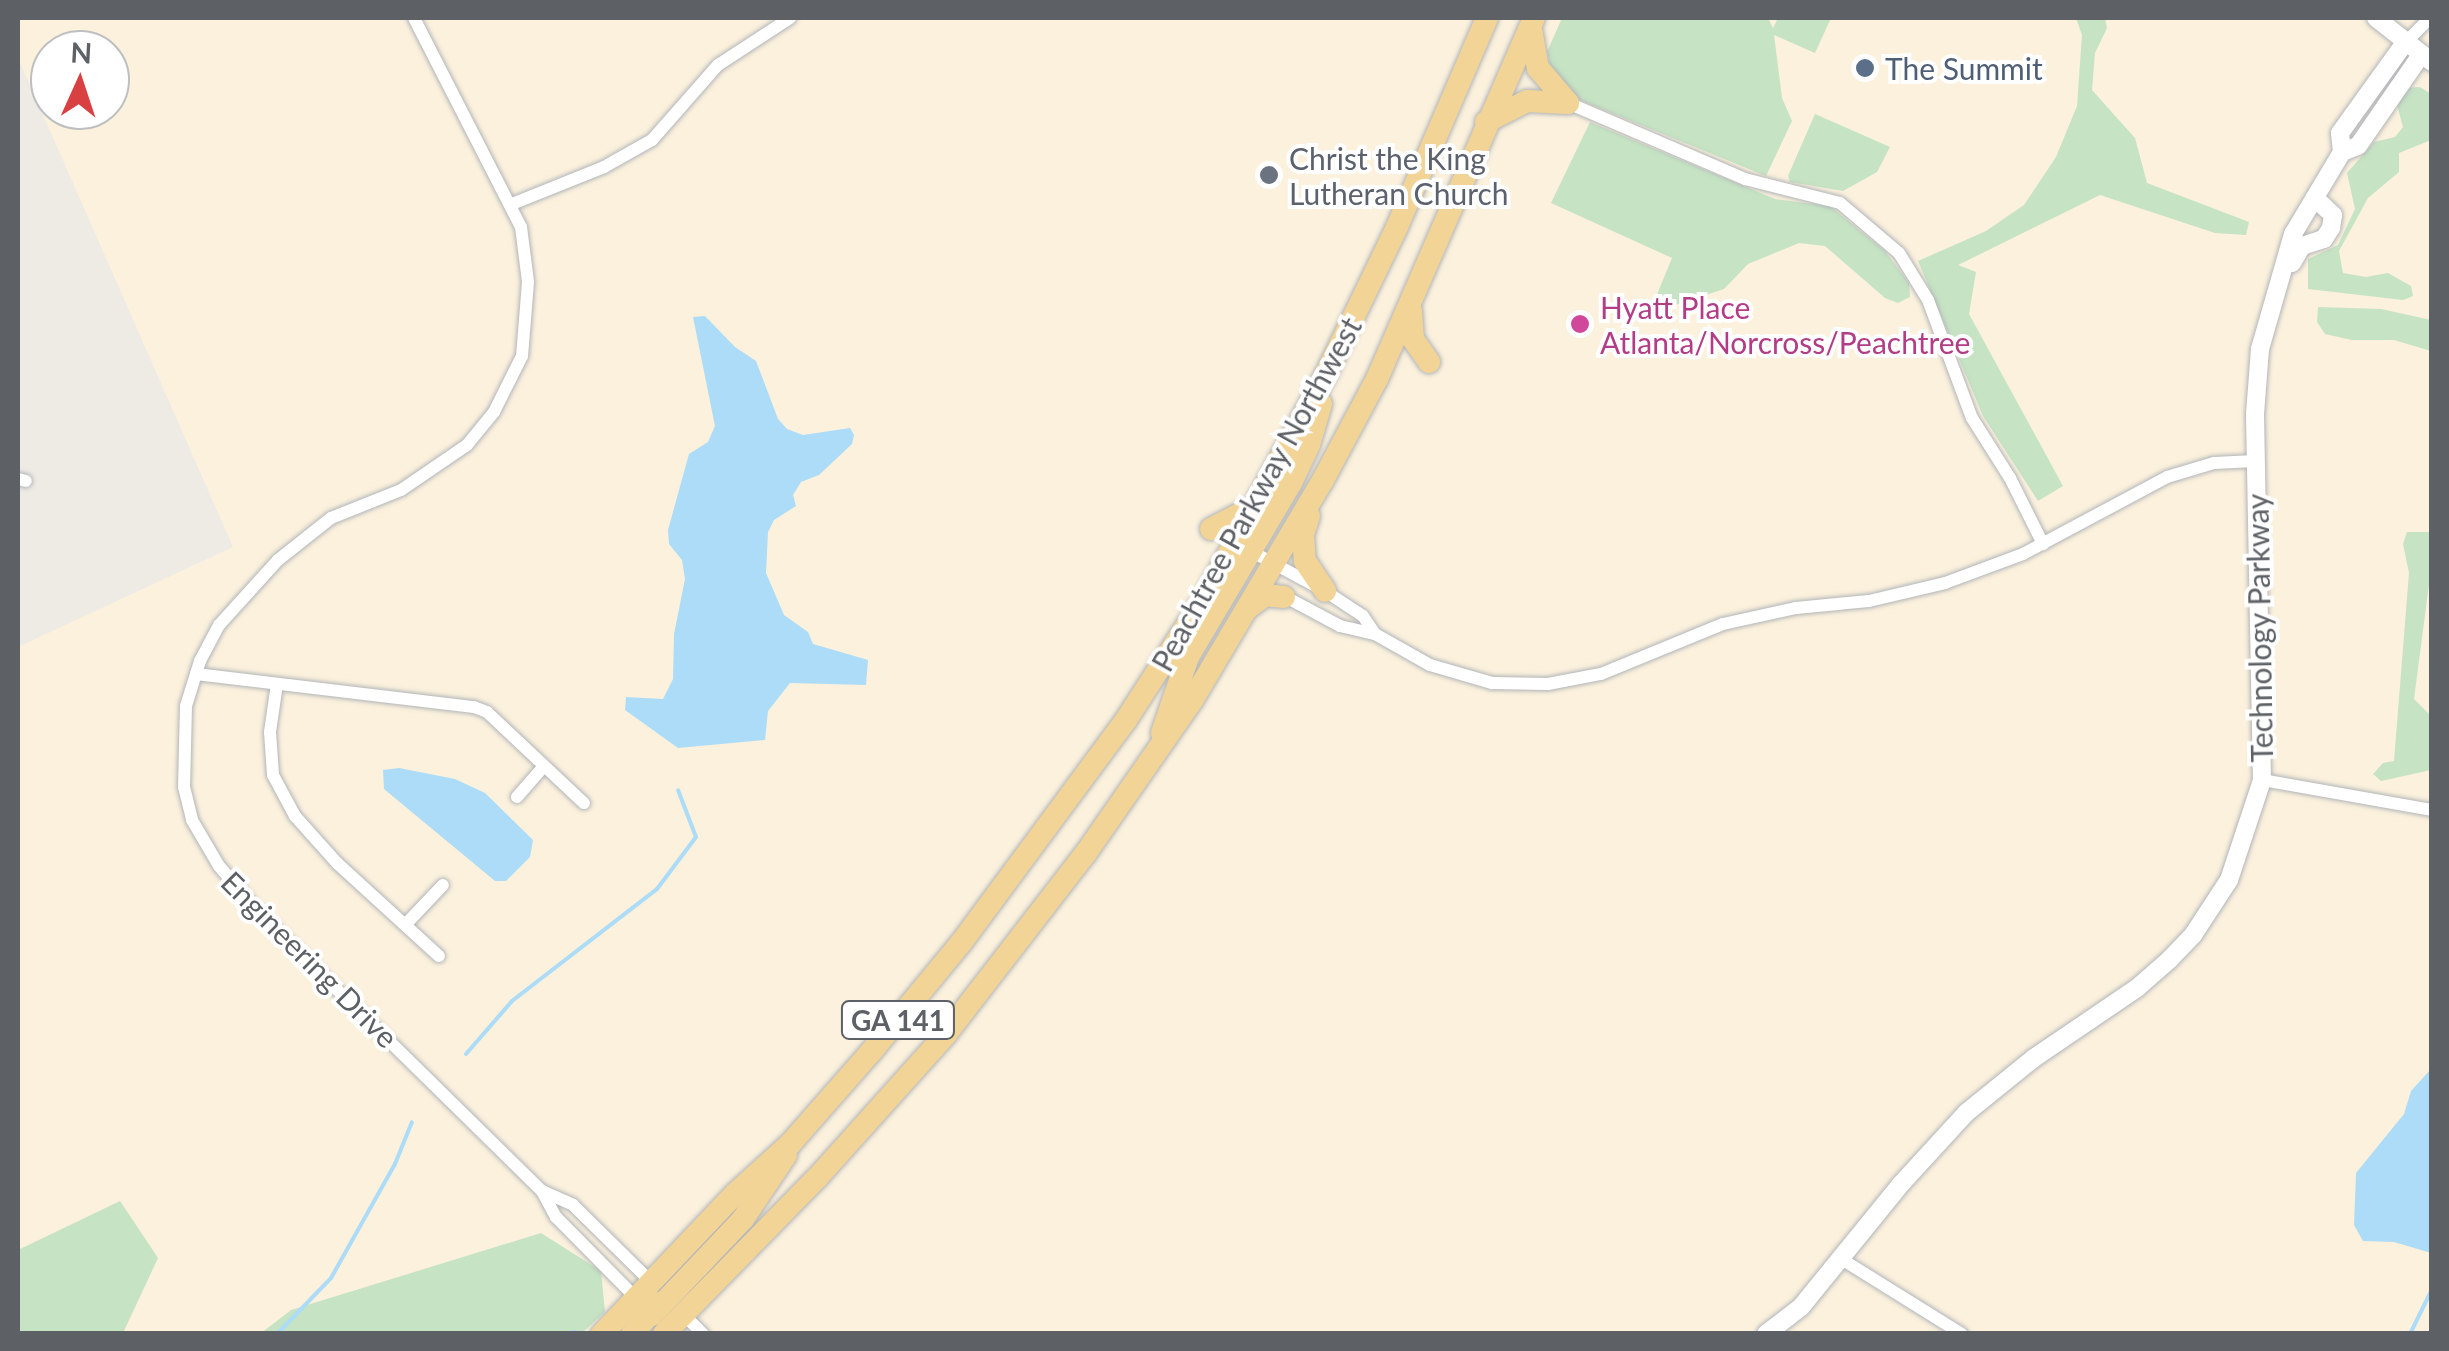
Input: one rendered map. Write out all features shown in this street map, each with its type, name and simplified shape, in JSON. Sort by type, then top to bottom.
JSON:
[{"type":"highway","name":"Peachtree Parkway Northwest","points":[[602,1334],[660,1311],[817,1178],[946,1034],[1086,853],[1193,698],[1246,611],[1256,504],[1327,372],[1396,227],[1487,18]]},
{"type":"highway","name":"Peachtree Parkway Northwest","points":[[660,1311],[791,1143],[916,1000],[1086,778],[1180,639],[1323,480],[1412,306],[1486,122],[1533,19]]},
{"type":"highway","points":[[1533,19],[1532,48],[1538,68],[1568,103]]},
{"type":"highway","points":[[1486,122],[1526,101],[1568,103]]},
{"type":"highway","points":[[1377,379],[1400,364],[1428,362],[1413,338],[1412,306]]},
{"type":"highway","points":[[1160,742],[1178,678],[1248,561],[1309,444],[1327,372]]},
{"type":"highway","points":[[1323,480],[1306,522],[1302,545],[1306,561],[1325,590]]},
{"type":"highway","points":[[1211,529],[1256,504]]},
{"type":"highway","points":[[1246,611],[1265,595],[1284,597]]},
{"type":"highway","points":[[632,1334],[660,1311]]},
{"type":"street","name":"Engineering Drive","points":[[414,18],[512,204],[526,256],[527,322],[522,356],[494,412],[467,445],[419,480],[331,518],[288,550],[245,592],[219,625],[186,706],[184,788],[192,820],[218,866],[262,916],[542,1191],[556,1216],[660,1311],[703,1334]]},
{"type":"street","points":[[512,204],[604,166],[652,140],[718,65],[790,18]]},
{"type":"street","points":[[2376,18],[2404,44],[2428,54]]},
{"type":"street","points":[[2404,44],[2430,18]]},
{"type":"street","name":"Technology Parkway","points":[[1766,1334],[1801,1306],[1843,1260],[1901,1184],[1966,1114],[2034,1058],[2138,988],[2192,935],[2237,862],[2262,780],[2255,461],[2260,349],[2293,234],[2341,154],[2340,133],[2404,44]]},
{"type":"street","name":"Technology Parkway","points":[[2341,154],[2358,146],[2428,54]]},
{"type":"street","points":[[1568,103],[1746,179],[1840,203],[1898,253],[1928,300],[1972,418],[2010,478],[2043,544]]},
{"type":"street","points":[[2276,284],[2302,246],[2324,240],[2331,228],[2333,215],[2315,198]]},
{"type":"street","points":[[1248,561],[1284,597],[1340,626],[1375,634],[1430,664],[1468,679],[1520,685],[1574,681],[1723,624],[1796,608],[1868,601],[1945,583],[2043,544],[2168,477],[2214,463],[2255,461]]},
{"type":"street","points":[[1248,561],[1325,590],[1363,616],[1375,634]]},
{"type":"street","points":[[196,674],[474,707],[487,712],[584,803]]},
{"type":"street","points":[[277,684],[270,732],[273,775],[295,816],[336,863],[439,956]]},
{"type":"street","points":[[517,797],[544,766]]},
{"type":"street","points":[[2262,780],[2432,810]]},
{"type":"street","points":[[405,926],[444,885]]},
{"type":"street","name":"Engineering Drive","points":[[542,1191],[573,1205],[660,1311]]},
{"type":"street","points":[[1843,1260],[1962,1334]]},
{"type":"shaded area","points":[[18,18],[2412,18],[2432,34],[2431,1333],[18,1333],[18,647],[233,547],[50,130],[130,130],[130,30],[30,30],[30,85],[18,58]]},
{"type":"green space","points":[[1562,18],[1768,18],[1773,28],[1778,18],[1831,18],[1815,53],[1774,35],[1782,98],[1792,121],[1766,176],[1582,101],[1555,83],[1547,52]]},
{"type":"green space","points":[[2076,18],[2105,18],[2107,28],[2095,53],[2092,90],[2135,138],[2147,183],[2249,222],[2246,235],[2215,233],[2100,195],[1958,265],[1976,272],[1969,314],[2063,486],[2038,501],[1983,416],[1918,261],[1986,231],[2024,205],[2056,157],[2077,106],[2082,35]]},
{"type":"green space","points":[[2420,87],[2431,94],[2431,140],[2399,153],[2399,172],[2368,198],[2339,251],[2343,273],[2366,277],[2388,273],[2411,286],[2413,296],[2403,300],[2308,289],[2308,259],[2338,245],[2355,209],[2347,173],[2374,142],[2395,137],[2403,127],[2397,105],[2406,88]]},
{"type":"green space","points":[[1815,114],[1890,147],[1877,172],[1843,191],[1790,182],[1788,176]]},
{"type":"green space","points":[[1590,122],[1775,199],[1830,206],[1885,251],[1909,283],[1910,297],[1898,303],[1885,298],[1825,246],[1799,243],[1748,264],[1724,289],[1663,309],[1653,304],[1672,258],[1551,203]]},
{"type":"green space","points":[[2318,307],[2381,309],[2431,320],[2431,351],[2394,340],[2352,340],[2325,334],[2317,322]]},
{"type":"green space","points":[[2407,532],[2431,532],[2431,569],[2414,699],[2431,716],[2431,770],[2381,781],[2373,774],[2383,763],[2394,761],[2409,573],[2403,544]]},
{"type":"green space","points":[[120,1201],[158,1258],[123,1333],[18,1333],[18,1250]]},
{"type":"green space","points":[[541,1233],[601,1271],[605,1312],[582,1333],[260,1334],[291,1310]]},
{"type":"water","points":[[705,316],[735,347],[756,361],[778,419],[787,429],[803,435],[850,428],[854,435],[852,444],[819,475],[801,482],[793,495],[796,506],[774,520],[768,532],[766,573],[784,615],[808,632],[813,644],[868,660],[866,685],[790,683],[768,711],[765,740],[678,748],[625,710],[626,697],[663,699],[673,679],[674,634],[685,579],[682,560],[669,544],[668,530],[689,454],[708,442],[715,426],[693,317]]},
{"type":"water","points":[[399,768],[455,779],[485,793],[533,840],[530,857],[506,881],[495,881],[384,789],[383,770]]},
{"type":"water","points":[[2431,1069],[2431,1253],[2394,1242],[2363,1241],[2354,1225],[2356,1173],[2404,1114],[2411,1091]]},
{"type":"waterway","points":[[466,1054],[512,1001],[657,889],[696,837],[678,790]]},
{"type":"waterway","points":[[277,1334],[331,1278],[395,1164],[412,1122]]},
{"type":"waterway","points":[[2410,1334],[2432,1289]]},
{"type":"waterway","points":[[564,1334],[575,1332]]},
{"type":"place","name":"The Summit","points":[[1865,68]]},
{"type":"place","name":"Christ the King Lutheran Church","points":[[1269,175]]},
{"type":"place","name":"Hyatt Place Atlanta/Norcross/Peachtree","points":[[1580,324]]}]
